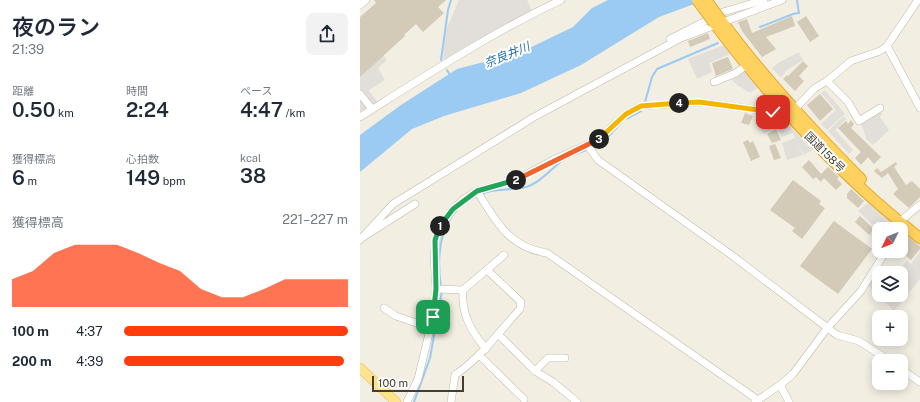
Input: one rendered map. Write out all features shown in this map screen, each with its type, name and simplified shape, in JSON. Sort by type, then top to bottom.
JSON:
[{"type":"highway","name":"国道158号","points":[[697,0],[718,22],[789,109],[840,168],[899,222]]},
{"type":"highway","name":"国道158号","points":[[706,0],[718,22],[747,65],[789,109]]},
{"type":"highway","name":"国道158号","points":[[908,225],[920,229]]},
{"type":"highway","name":"国道158号","points":[[908,229],[920,238]]},
{"type":"main road","points":[[360,368],[396,402]]},
{"type":"street","points":[[360,5],[366,0]]},
{"type":"street","points":[[637,62],[651,49],[704,20],[723,12],[764,0]]},
{"type":"street","points":[[361,239],[393,204],[534,117],[681,38],[718,22],[782,0]]},
{"type":"street","points":[[408,402],[418,379],[431,328],[436,289],[434,256],[438,229],[453,209],[477,191],[516,180],[553,160],[588,145],[606,133],[626,114],[641,106],[699,102],[773,112],[789,109],[815,88],[827,81],[850,61],[880,51],[887,46],[918,0]]},
{"type":"street","points":[[360,117],[442,66],[556,1]]},
{"type":"street","points":[[887,46],[920,108]]},
{"type":"street","points":[[714,82],[736,73],[747,65]]},
{"type":"street","points":[[827,81],[848,102],[859,121],[880,108]]},
{"type":"street","points":[[360,94],[372,109]]},
{"type":"street","points":[[588,145],[598,160],[730,254],[840,337],[859,341],[879,354]]},
{"type":"street","points":[[477,191],[498,225],[519,245],[532,251],[547,253],[756,401],[780,385],[801,364],[828,327],[861,291],[882,258]]},
{"type":"street","points":[[361,239],[415,204]]},
{"type":"street","points":[[901,222],[920,205]]},
{"type":"street","points":[[436,289],[463,290],[504,255]]},
{"type":"street","points":[[450,402],[455,375],[486,349],[520,308],[521,302],[486,270]]},
{"type":"street","points":[[463,290],[462,303],[471,332],[486,349]]},
{"type":"street","points":[[384,308],[396,316],[431,328]]},
{"type":"street","points":[[498,334],[535,371],[552,382],[577,402]]},
{"type":"street","points":[[479,355],[524,399]]},
{"type":"street","points":[[535,371],[548,358],[565,358]]},
{"type":"street","points":[[908,374],[920,382]]},
{"type":"street","points":[[780,385],[789,402]]},
{"type":"shaded area","points":[[459,0],[527,0],[532,11],[443,61],[445,33]]},
{"type":"shaded area","points":[[360,28],[387,60],[378,68],[385,80],[369,90],[377,102],[360,112]]},
{"type":"shaded area","points":[[724,45],[730,54],[709,63],[712,72],[697,79],[688,59]]},
{"type":"shaded area","points":[[799,52],[803,60],[786,71],[781,78],[772,68],[778,63]]},
{"type":"shaded area","points":[[744,71],[758,88],[750,93],[732,80]]},
{"type":"shaded area","points":[[825,90],[845,114],[827,130],[821,124],[836,110],[821,93]]},
{"type":"shaded area","points":[[878,111],[882,114],[880,117],[889,130],[873,145],[867,140],[860,121]]},
{"type":"shaded area","points":[[755,115],[773,118],[781,117],[812,150],[804,155],[797,142],[803,155],[787,160],[782,143],[795,138],[793,133],[781,137],[777,128],[764,134]]},
{"type":"shaded area","points":[[844,116],[846,119],[835,130],[853,150],[849,154],[828,131]]},
{"type":"shaded area","points":[[868,203],[890,222],[872,222],[872,224],[858,211]]},
{"type":"shaded area","points":[[920,252],[920,279],[908,294],[908,266],[902,266],[907,260],[911,264]]},
{"type":"shaded area","points":[[872,281],[872,289],[869,286]]},
{"type":"shaded area","points":[[885,302],[901,302],[895,310]]},
{"type":"water","points":[[608,0],[705,0],[659,17],[581,65],[521,93],[444,116],[412,129],[360,172],[360,135],[401,105],[457,69],[519,53],[573,27],[592,8]]},
{"type":"building","points":[[374,0],[446,0],[438,7],[444,13],[423,32],[416,24],[360,77],[360,17],[376,3]]},
{"type":"building","points":[[792,16],[795,26],[766,37],[776,49],[762,57],[742,31],[738,22],[747,19],[752,33]]},
{"type":"building","points":[[806,16],[819,36],[810,42],[797,22]]},
{"type":"building","points":[[708,33],[710,39],[690,47],[688,41]]},
{"type":"building","points":[[728,57],[733,69],[716,76],[712,63]]},
{"type":"building","points":[[803,61],[808,66],[799,76],[804,81],[795,91],[783,79]]},
{"type":"building","points":[[820,94],[833,109],[820,121],[807,105]]},
{"type":"building","points":[[745,113],[753,116],[749,125],[741,123]]},
{"type":"building","points":[[851,120],[854,124],[851,128],[881,157],[874,164],[868,157],[861,165],[855,158],[861,152],[838,128],[846,121],[848,124]]},
{"type":"building","points":[[776,129],[781,140],[772,143],[767,134]]},
{"type":"building","points":[[748,140],[750,143],[753,141],[760,157],[751,161],[743,142]]},
{"type":"building","points":[[775,144],[781,158],[774,160],[769,146]]},
{"type":"building","points":[[809,160],[821,174],[828,167],[839,177],[837,179],[842,184],[836,190],[824,178],[821,182],[816,177],[813,179],[802,167]]},
{"type":"building","points":[[896,162],[897,164],[894,167],[906,185],[912,181],[920,189],[920,197],[909,208],[893,194],[898,189],[888,173],[882,178],[874,171],[877,168],[881,172]]},
{"type":"building","points":[[793,180],[821,201],[819,204],[825,208],[802,239],[792,231],[795,228],[770,210]]},
{"type":"building","points":[[851,189],[864,201],[858,208],[847,198],[847,194]]},
{"type":"building","points":[[860,216],[872,227],[872,231],[869,235],[855,222]]},
{"type":"building","points":[[834,221],[872,249],[838,294],[800,266]]},
{"type":"building","points":[[908,237],[920,246],[920,249],[911,260],[908,258]]},
{"type":"waterway","points":[[441,60],[448,10],[451,0]]},
{"type":"waterway","points":[[760,27],[799,13],[797,0]]},
{"type":"waterway","points":[[645,102],[652,77],[657,69],[718,43]]},
{"type":"waterway","points":[[447,70],[450,75]]},
{"type":"waterway","points":[[626,119],[641,111]]},
{"type":"waterway","points":[[592,147],[604,141],[623,121]]},
{"type":"waterway","points":[[441,287],[439,272],[441,243],[445,229],[451,217],[460,207],[472,198],[487,192],[521,188],[531,185],[541,179],[563,160],[586,150]]},
{"type":"waterway","points":[[414,402],[430,358],[442,291]]},
{"type":"route","points":[[433,317],[436,289],[434,256],[435,240],[438,229],[453,209],[464,199],[477,191],[516,180],[553,160],[596,141],[626,114],[641,106],[699,102],[773,112]]},
{"type":"water label","name":"奈良井川","points":[[507,55]]}]
